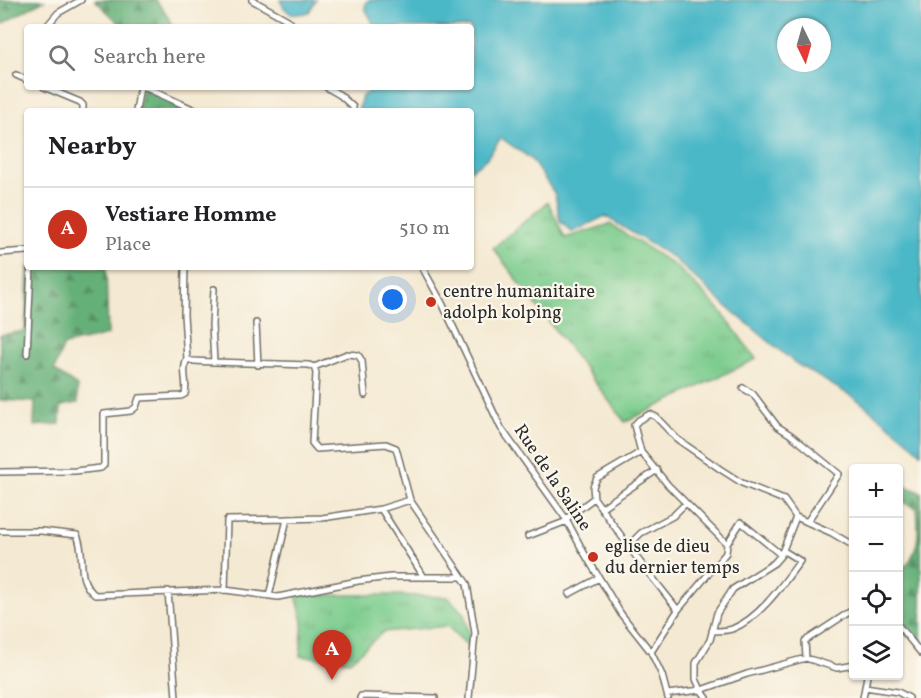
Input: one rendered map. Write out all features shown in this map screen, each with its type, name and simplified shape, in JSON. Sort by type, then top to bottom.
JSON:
[{"type":"street","points":[[49,24],[58,14],[81,0]]},
{"type":"street","points":[[252,0],[291,24]]},
{"type":"street","points":[[16,75],[24,79]]},
{"type":"street","points":[[51,90],[80,102],[83,108]]},
{"type":"street","points":[[137,108],[141,90]]},
{"type":"street","points":[[149,90],[190,108]]},
{"type":"street","points":[[331,90],[353,108]]},
{"type":"street","points":[[0,254],[24,251]]},
{"type":"street","points":[[27,354],[31,270]]},
{"type":"street","points":[[0,472],[75,471],[101,468],[104,465],[104,414],[131,411],[136,407],[139,398],[185,394],[183,367],[187,359],[184,270]]},
{"type":"street","name":"Rue de la Saline","points":[[424,270],[447,312],[501,428],[567,520],[621,614],[651,651],[662,675],[668,696]]},
{"type":"street","points":[[214,289],[212,325],[214,362]]},
{"type":"street","points":[[256,323],[258,365]]},
{"type":"street","points":[[314,368],[347,354],[358,355],[362,361],[365,395]]},
{"type":"street","points":[[187,359],[258,365],[309,365],[316,373],[312,443],[320,450],[386,444],[396,448],[410,500],[467,584],[475,633],[469,698]]},
{"type":"street","points":[[743,388],[753,394],[777,426],[840,474],[807,522]]},
{"type":"street","points":[[727,544],[640,452],[634,425],[650,414],[656,417],[677,439],[720,469],[742,483],[784,500],[796,517],[849,543]]},
{"type":"street","points":[[640,452],[597,478],[594,498],[678,610]]},
{"type":"street","points":[[601,508],[657,470]]},
{"type":"street","points":[[528,536],[567,520],[594,498]]},
{"type":"street","points":[[225,590],[227,520],[322,518],[381,509],[410,500]]},
{"type":"street","points":[[628,546],[641,533],[673,516],[686,502]]},
{"type":"street","points":[[381,509],[424,577]]},
{"type":"street","points":[[707,698],[696,679],[696,663],[710,640],[717,613],[733,589],[774,563],[782,553],[796,517]]},
{"type":"street","points":[[269,596],[287,519]]},
{"type":"street","points":[[651,651],[678,610],[726,553],[727,544],[741,522],[782,553],[800,561],[775,593],[758,610],[732,629],[712,631]]},
{"type":"street","points":[[0,531],[40,531],[77,535],[81,544],[82,576],[87,588],[95,595],[225,590],[269,596],[296,594],[358,581],[392,577],[462,577]]},
{"type":"street","points":[[569,594],[599,579]]},
{"type":"street","points":[[168,591],[176,698]]},
{"type":"street","points":[[806,658],[805,641],[849,612]]},
{"type":"street","points":[[899,626],[921,652]]},
{"type":"street","points":[[668,696],[701,690],[747,674],[806,658],[837,668],[849,666]]},
{"type":"street","points":[[863,698],[866,680]]},
{"type":"street","points":[[865,687],[898,692],[909,698]]},
{"type":"street","points":[[360,698],[361,696],[435,698]]},
{"type":"green space","points":[[0,0],[44,0],[0,25]]},
{"type":"green space","points":[[95,0],[156,0],[171,24],[120,24]]},
{"type":"green space","points":[[142,90],[146,90],[185,108],[139,108]]},
{"type":"green space","points":[[548,202],[565,238],[610,224],[677,267],[720,310],[756,359],[625,422],[493,248]]},
{"type":"green space","points":[[28,270],[106,270],[108,335],[64,345],[54,370],[77,386],[78,403],[61,406],[60,424],[34,426],[35,402],[0,400],[0,335],[25,331]]},
{"type":"green space","points":[[903,485],[921,492],[921,645],[903,623],[903,568],[915,551],[917,543],[917,508],[903,503]]},
{"type":"green space","points":[[296,595],[448,597],[464,614],[471,643],[467,645],[447,626],[383,632],[350,661],[300,656],[303,621]]},
{"type":"water","points":[[280,0],[316,0],[309,12],[299,14],[285,9]]},
{"type":"water","points":[[369,0],[921,0],[921,453],[858,400],[795,363],[672,257],[605,216],[572,232],[560,221],[555,194],[531,159],[501,138],[486,159],[474,168],[474,108],[359,108],[362,96],[371,90],[474,90],[474,24],[373,24],[365,8]]},
{"type":"place","name":"centre humanitaire adolph kolping","points":[[431,302]]},
{"type":"place","name":"eglise de dieu du dernier temps","points":[[593,557]]},
{"type":"place","name":"Vestiare Homme","points":[[332,680]]}]
